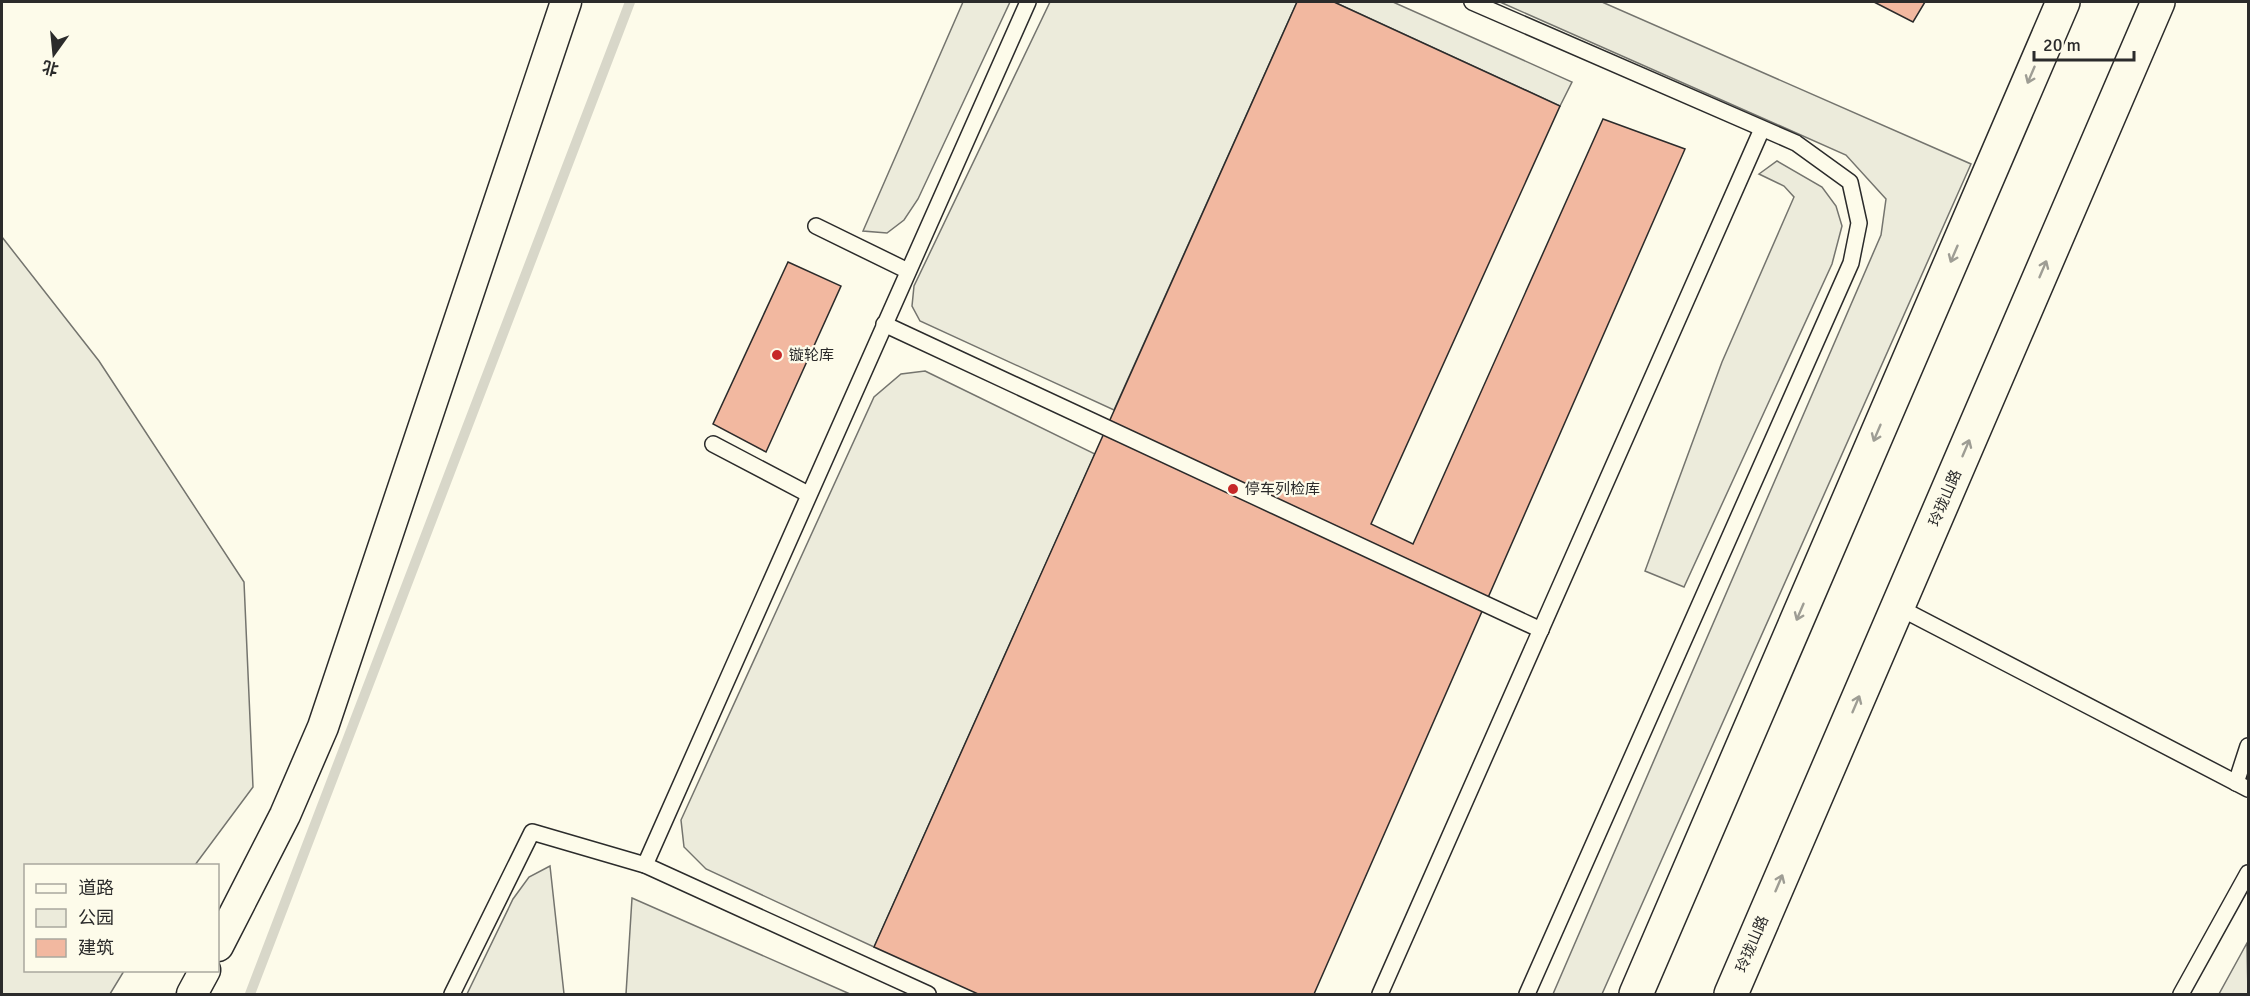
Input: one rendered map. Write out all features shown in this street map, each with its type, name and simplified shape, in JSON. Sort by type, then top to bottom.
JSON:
[{"type":"main road","points":[[1636,994],[2063,2]]},
{"type":"main road","name":"玲珑山路","points":[[1731,994],[2158,2]]},
{"type":"street","points":[[219,944],[285,815],[323,727],[566,2]]},
{"type":"street","points":[[192,994],[204,972]]},
{"type":"lane","points":[[645,865],[1028,2]]},
{"type":"lane","points":[[1472,2],[1796,143],[1850,182],[1859,223],[1851,263],[1527,994]]},
{"type":"lane","points":[[1380,994],[1762,129]]},
{"type":"lane","points":[[816,226],[908,272]]},
{"type":"lane","points":[[884,324],[1541,630]]},
{"type":"lane","points":[[713,444],[808,494]]},
{"type":"lane","points":[[1898,607],[2242,786],[2248,746]]},
{"type":"lane","points":[[452,994],[532,832],[645,865],[928,994]]},
{"type":"lane","points":[[2181,994],[2248,873]]},
{"type":"green space","points":[[963,2],[1010,2],[918,199],[904,220],[887,233],[863,231]]},
{"type":"green space","points":[[1050,2],[1297,2],[1114,410],[920,321],[912,306],[914,286]]},
{"type":"green space","points":[[1334,2],[1393,2],[1572,82],[1560,106]]},
{"type":"green space","points":[[1500,2],[1602,2],[1971,164],[1602,994],[1553,994],[1881,235],[1886,199],[1846,155]]},
{"type":"green space","points":[[1777,161],[1822,187],[1836,206],[1842,226],[1832,264],[1684,587],[1645,571],[1722,362],[1794,197],[1784,186],[1759,174]]},
{"type":"green space","points":[[2,237],[99,361],[244,582],[253,787],[196,864],[24,864],[24,972],[123,972],[110,994],[2,994]]},
{"type":"green space","points":[[925,371],[1095,454],[874,947],[706,869],[684,847],[681,820],[874,397],[901,374]]},
{"type":"green space","points":[[550,866],[564,994],[467,994],[513,899],[529,877]]},
{"type":"green space","points":[[632,898],[850,994],[626,994]]},
{"type":"green space","points":[[2247,943],[2248,994],[2219,994]]},
{"type":"building","name":"停车列检库","points":[[1297,2],[1334,2],[1560,106],[1371,524],[1413,544],[1603,119],[1685,149],[1314,994],[978,994],[874,947]]},
{"type":"building","points":[[1874,2],[1925,2],[1913,22]]},
{"type":"building","name":"镟轮库","points":[[788,262],[841,286],[766,452],[713,424]]},
{"type":"waterway","points":[[250,994],[630,2]]},
{"type":"place","name":"镟轮库","points":[[777,355]]},
{"type":"place","name":"停车列检库","points":[[1233,489]]}]
